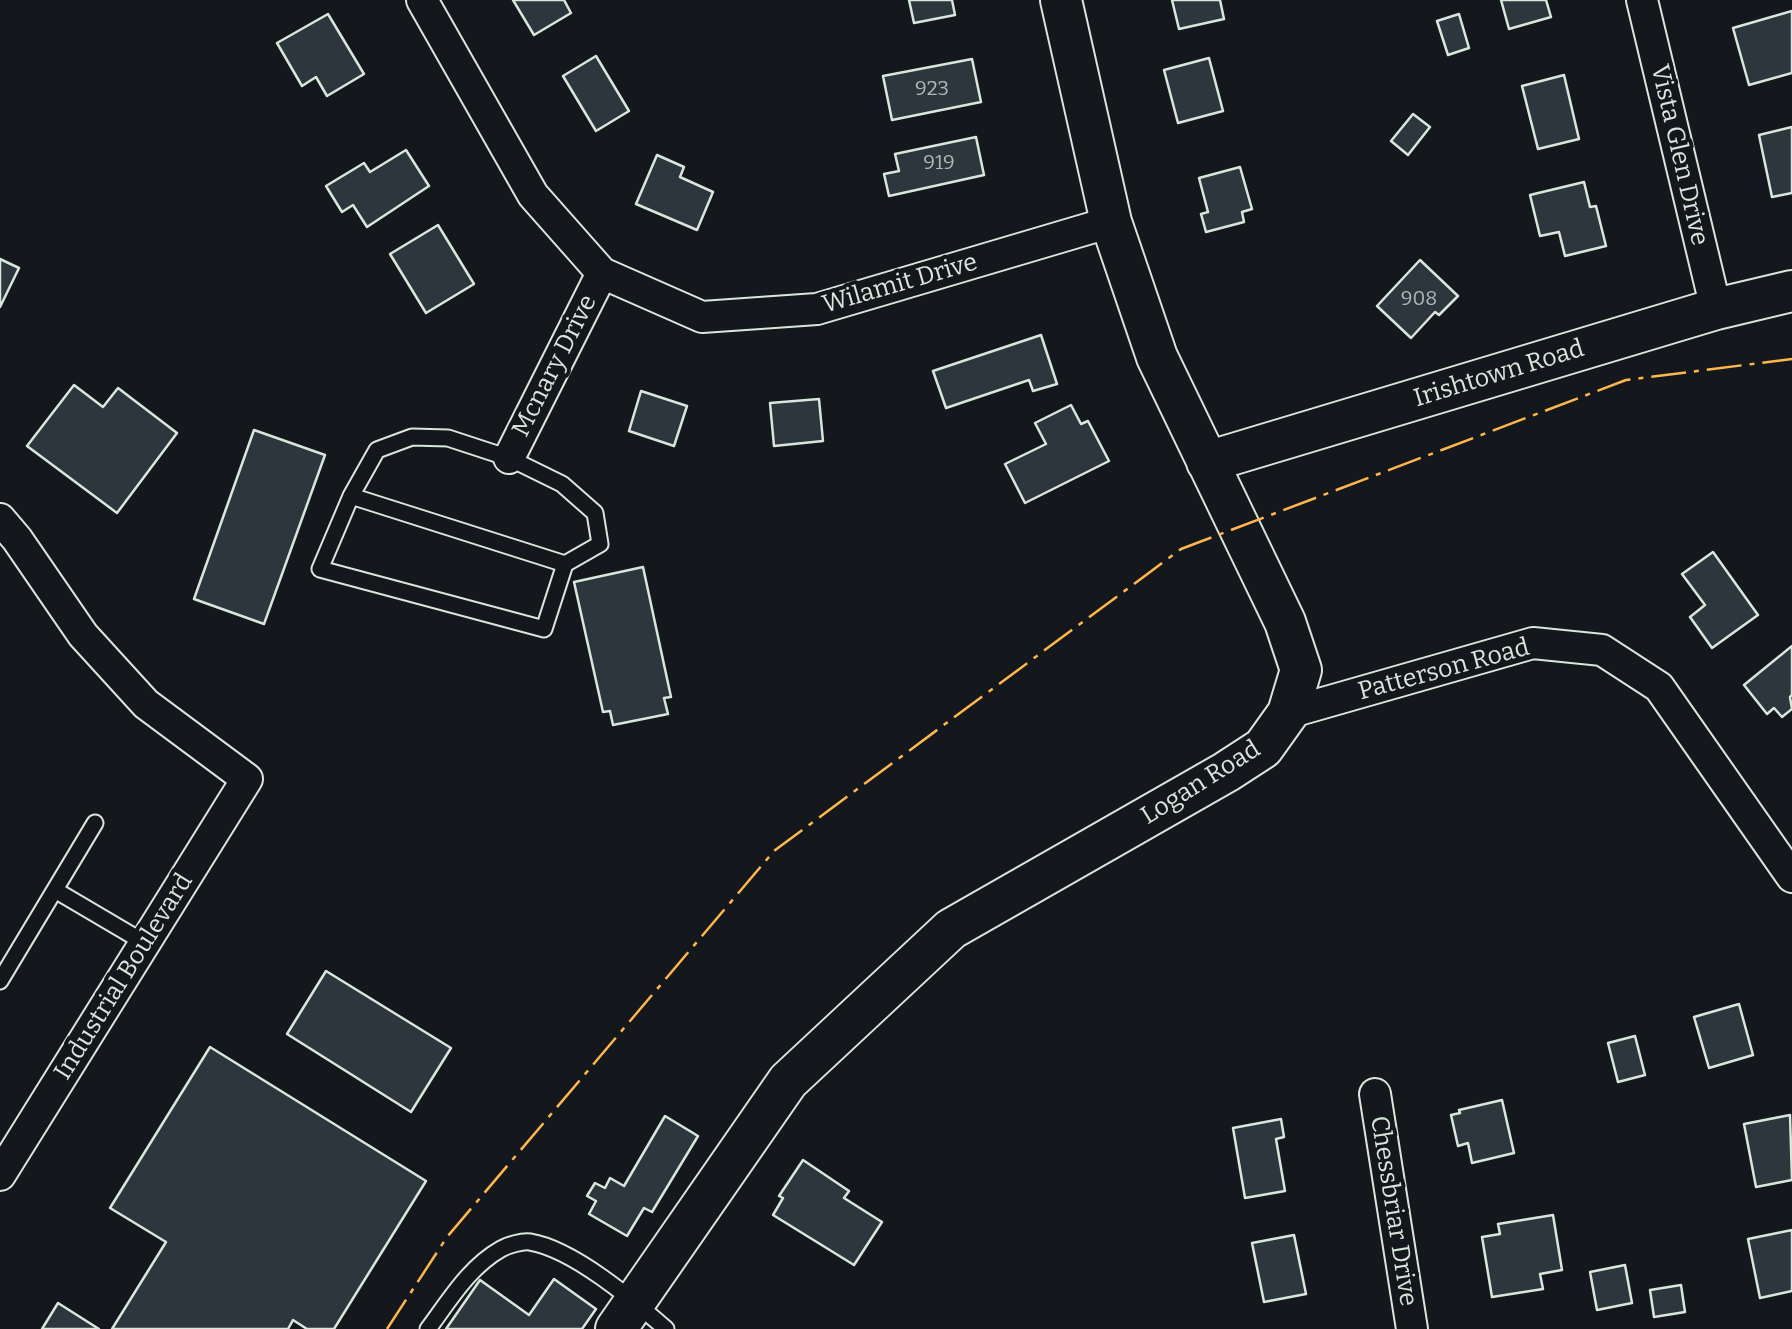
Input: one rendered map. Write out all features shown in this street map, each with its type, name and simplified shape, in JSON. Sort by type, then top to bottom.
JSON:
[{"type":"street","name":"Wilamit Drive","points":[[422,0],[532,195],[602,273],[702,316],[817,309],[1111,222]]},
{"type":"street","name":"Logan Road","points":[[626,1315],[788,1081],[951,929],[1226,772],[1263,748],[1288,713],[1301,670],[1286,622],[1157,357],[1111,222],[1060,0]]},
{"type":"street","name":"Vista Glen Drive","points":[[1642,0],[1716,309]]},
{"type":"street","name":"Mcnary Drive","points":[[509,458],[602,273]]},
{"type":"street","name":"Irishtown Road","points":[[1208,462],[1716,309],[1792,291]]},
{"type":"street","name":"Industrial Boulevard","points":[[0,520],[83,634],[146,704],[248,779],[0,1175]]},
{"type":"street","name":"Patterson Road","points":[[1288,713],[1532,643],[1602,650],[1659,687],[1792,876]]},
{"type":"street","name":"Chessbriar Drive","points":[[1375,1094],[1412,1329]]},
{"type":"lane","points":[[412,437],[448,438],[509,458],[562,484],[595,513],[600,544],[565,564],[544,629],[320,570],[351,496],[377,450],[412,437]]},
{"type":"lane","points":[[351,496],[565,564]]},
{"type":"lane","points":[[0,981],[95,823]]},
{"type":"lane","points":[[55,890],[145,943]]},
{"type":"lane","points":[[428,1329],[466,1278],[502,1248],[527,1241],[564,1253],[626,1315],[666,1329]]},
{"type":"building","points":[[513,0],[564,0],[571,13],[534,35]]},
{"type":"building","points":[[909,0],[952,0],[955,15],[914,23]]},
{"type":"building","points":[[1172,0],[1220,0],[1224,19],[1179,29]]},
{"type":"building","points":[[1501,0],[1546,0],[1551,17],[1509,29]]},
{"type":"building","points":[[1792,11],[1792,73],[1749,85],[1733,28]]},
{"type":"building","points":[[328,14],[364,74],[327,96],[316,77],[302,86],[277,43]]},
{"type":"building","points":[[1459,14],[1469,48],[1448,55],[1437,21]]},
{"type":"building","points":[[596,56],[629,111],[596,131],[563,76]]},
{"type":"building","points":[[1209,58],[1223,111],[1178,123],[1164,70]]},
{"type":"building","points":[[972,59],[981,102],[892,120],[883,76]]},
{"type":"building","points":[[1564,75],[1579,139],[1538,149],[1522,86]]},
{"type":"building","points":[[1413,114],[1430,127],[1408,155],[1391,141]]},
{"type":"building","points":[[1792,127],[1792,193],[1772,197],[1759,135]]},
{"type":"building","points":[[976,137],[984,175],[889,196],[884,174],[899,171],[895,154]]},
{"type":"building","points":[[406,150],[429,186],[367,227],[353,205],[342,212],[326,186],[364,163],[370,172]]},
{"type":"building","points":[[657,155],[684,167],[680,177],[713,192],[697,230],[636,204]]},
{"type":"building","points":[[1240,167],[1252,209],[1242,212],[1244,222],[1206,232],[1201,214],[1208,212],[1199,178]]},
{"type":"building","points":[[1584,182],[1590,207],[1596,206],[1606,246],[1565,256],[1559,232],[1540,236],[1530,195]]},
{"type":"building","points":[[438,225],[474,284],[426,313],[390,254]]},
{"type":"building","points":[[0,259],[19,268],[0,307]]},
{"type":"building","points":[[1420,260],[1458,296],[1439,315],[1435,312],[1411,338],[1377,306]]},
{"type":"building","points":[[1041,335],[1057,384],[1033,391],[1029,380],[946,408],[933,371]]},
{"type":"building","points":[[74,385],[103,407],[118,388],[177,433],[117,513],[27,446]]},
{"type":"building","points":[[641,391],[687,406],[674,446],[629,431]]},
{"type":"building","points":[[819,399],[823,441],[774,446],[770,403]]},
{"type":"building","points":[[1071,405],[1081,424],[1088,421],[1109,461],[1025,503],[1005,464],[1046,444],[1035,423]]},
{"type":"building","points":[[254,430],[325,455],[264,624],[194,599]]},
{"type":"building","points":[[1713,552],[1758,615],[1712,648],[1690,617],[1705,605],[1682,574]]},
{"type":"building","points":[[643,567],[671,697],[664,698],[668,714],[613,725],[610,711],[603,712],[574,582]]},
{"type":"building","points":[[1792,646],[1792,709],[1782,717],[1774,708],[1767,714],[1744,685]]},
{"type":"building","points":[[326,971],[451,1048],[411,1112],[287,1034]]},
{"type":"building","points":[[1739,1004],[1753,1055],[1709,1068],[1694,1017]]},
{"type":"building","points":[[1635,1036],[1645,1075],[1618,1082],[1608,1043]]},
{"type":"building","points":[[210,1047],[426,1181],[334,1329],[307,1329],[293,1320],[288,1329],[112,1329],[166,1242],[110,1208]]},
{"type":"building","points":[[1502,1100],[1514,1153],[1472,1163],[1468,1143],[1458,1146],[1451,1115]]},
{"type":"building","points":[[1790,1115],[1792,1180],[1756,1187],[1744,1124]]},
{"type":"building","points":[[665,1116],[698,1136],[652,1212],[644,1208],[627,1236],[589,1214],[596,1201],[587,1196],[595,1183],[605,1188],[610,1178],[624,1186]]},
{"type":"building","points":[[1281,1119],[1284,1137],[1276,1139],[1285,1191],[1245,1198],[1233,1128]]},
{"type":"building","points":[[803,1160],[849,1191],[844,1198],[882,1222],[854,1265],[773,1215],[783,1198],[779,1196]]},
{"type":"building","points":[[1553,1215],[1562,1270],[1540,1274],[1543,1289],[1492,1297],[1482,1237],[1500,1234],[1498,1224]]},
{"type":"building","points":[[1792,1230],[1792,1291],[1760,1298],[1748,1239]]},
{"type":"building","points":[[1294,1235],[1306,1294],[1264,1302],[1252,1243]]},
{"type":"building","points":[[1625,1265],[1632,1303],[1597,1310],[1590,1272]]},
{"type":"building","points":[[554,1279],[596,1309],[582,1329],[446,1329],[480,1280],[529,1315]]},
{"type":"building","points":[[1681,1285],[1685,1312],[1654,1317],[1650,1290]]},
{"type":"building","points":[[58,1303],[99,1329],[42,1329]]},
{"type":"power","points":[[387,1329],[447,1237],[774,851],[1181,549],[1626,380],[1792,359]]}]
